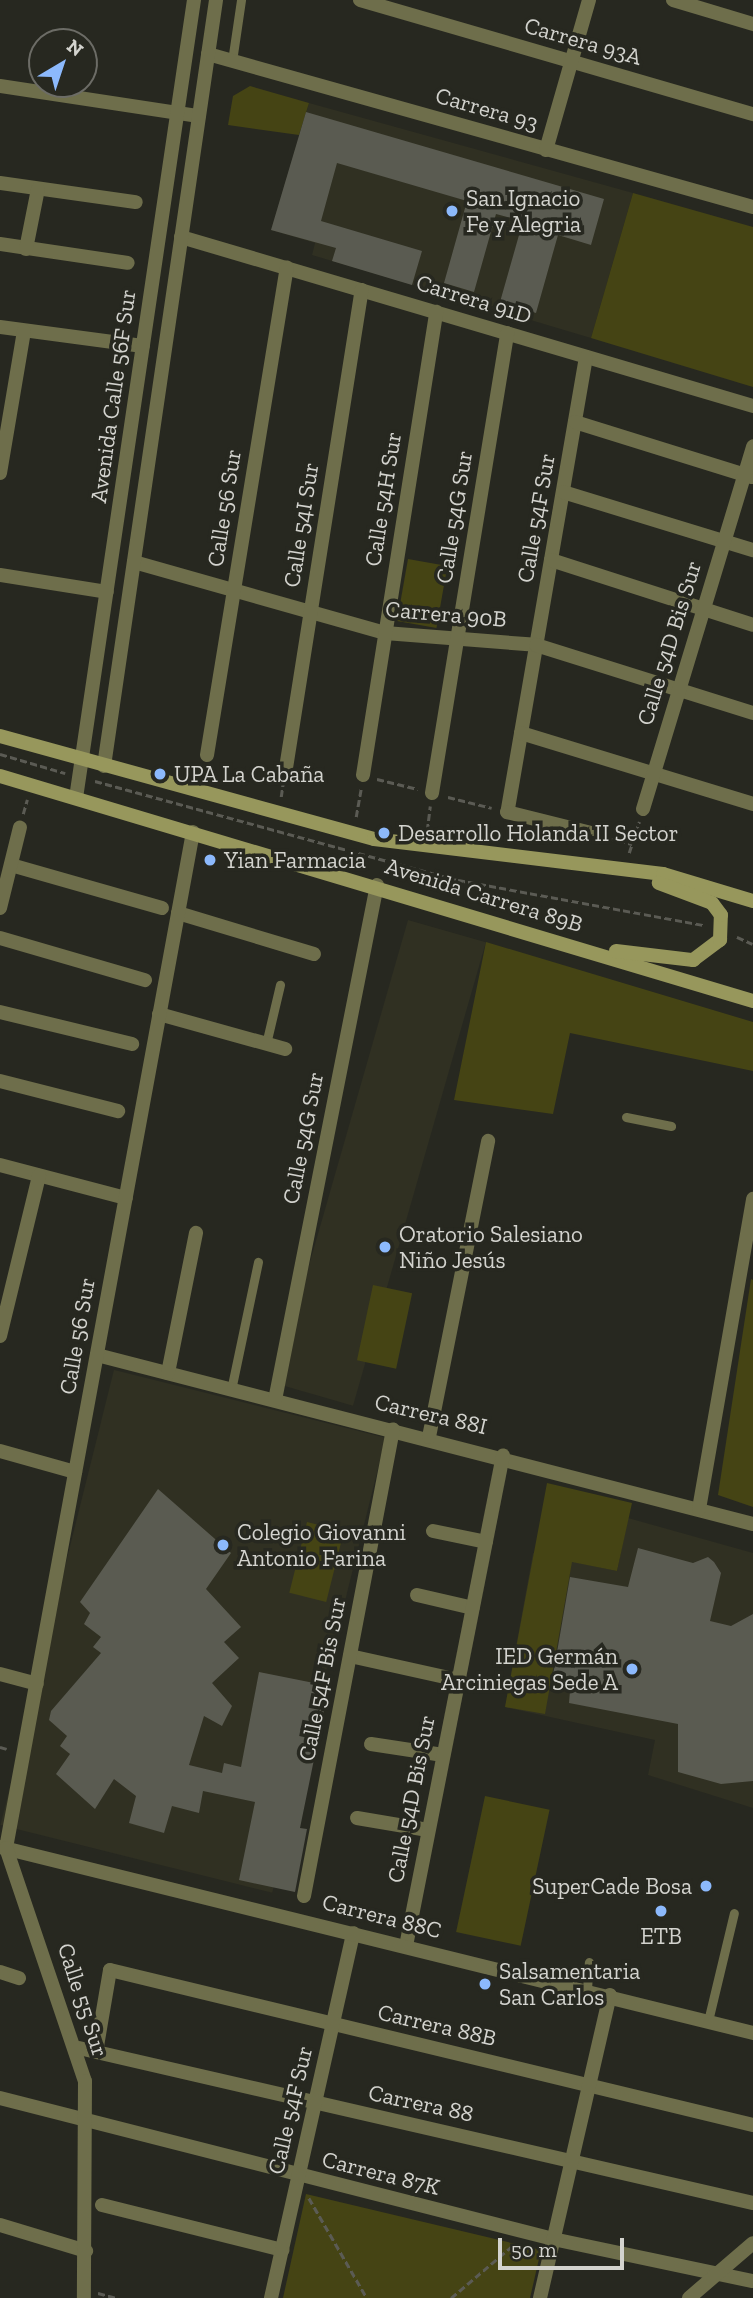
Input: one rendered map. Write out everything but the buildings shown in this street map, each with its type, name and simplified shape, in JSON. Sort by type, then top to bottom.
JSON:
[{"type":"main road","name":"Avenida Carrera 89B","points":[[0,736],[373,839],[690,879],[753,901]]},
{"type":"main road","name":"Avenida Carrera 89B","points":[[0,776],[377,885],[753,1000]]},
{"type":"main road","points":[[569,944],[680,961],[702,957],[723,932],[718,909],[704,897],[593,868]]},
{"type":"street","name":"Avenida Calle 56F Sur","points":[[76,798],[194,0]]},
{"type":"street","name":"Avenida Calle 56F Sur","points":[[104,766],[216,0]]},
{"type":"street","name":"Carrera 93A","points":[[360,0],[753,114]]},
{"type":"street","points":[[546,150],[589,0]]},
{"type":"street","points":[[673,0],[753,23]]},
{"type":"street","name":"Carrera 93","points":[[208,54],[753,207]]},
{"type":"street","points":[[0,86],[199,116]]},
{"type":"street","points":[[0,183],[136,202]]},
{"type":"street","points":[[26,249],[38,189]]},
{"type":"street","name":"Carrera 91D","points":[[181,237],[753,406]]},
{"type":"street","points":[[0,244],[128,263]]},
{"type":"street","name":"Calle 56 Sur","points":[[207,755],[287,268]]},
{"type":"street","name":"Calle 54I Sur","points":[[286,768],[362,290]]},
{"type":"street","name":"Calle 54H Sur","points":[[363,775],[436,312]]},
{"type":"street","points":[[0,327],[143,346]]},
{"type":"street","points":[[0,473],[24,331]]},
{"type":"street","name":"Calle 54G Sur","points":[[432,793],[507,333]]},
{"type":"street","name":"Calle 54F Sur","points":[[586,357],[507,812],[595,834]]},
{"type":"street","points":[[575,422],[749,476]]},
{"type":"street","name":"Calle 54D Bis Sur","points":[[643,809],[724,541],[749,476],[753,446]]},
{"type":"street","points":[[563,492],[753,550]]},
{"type":"street","points":[[551,560],[753,625]]},
{"type":"street","name":"Carrera 90B","points":[[134,562],[385,633],[536,645],[753,713]]},
{"type":"street","points":[[0,575],[107,592]]},
{"type":"street","points":[[521,733],[753,804]]},
{"type":"street","points":[[0,908],[20,827]]},
{"type":"street","name":"Calle 56 Sur","points":[[3,1848],[37,1684],[193,832]]},
{"type":"street","points":[[11,865],[162,908]]},
{"type":"street","name":"Calle 54G Sur","points":[[275,1401],[377,885]]},
{"type":"street","points":[[178,913],[314,954]]},
{"type":"street","points":[[0,939],[145,980]]},
{"type":"street","points":[[0,1012],[132,1044]]},
{"type":"street","points":[[159,1014],[285,1049]]},
{"type":"street","points":[[0,1080],[118,1111]]},
{"type":"street","points":[[429,1437],[488,1141]]},
{"type":"street","points":[[0,1166],[126,1198]]},
{"type":"street","points":[[0,1336],[39,1176]]},
{"type":"street","points":[[699,1509],[753,1199]]},
{"type":"street","points":[[168,1373],[196,1233]]},
{"type":"street","name":"Carrera 88I","points":[[97,1355],[503,1455],[753,1524]]},
{"type":"street","name":"Calle 54F Bis Sur","points":[[304,1896],[393,1429]]},
{"type":"street","points":[[0,1451],[75,1472]]},
{"type":"street","name":"Calle 54D Bis Sur","points":[[406,1945],[503,1455]]},
{"type":"street","points":[[433,1531],[486,1542]]},
{"type":"street","points":[[418,1595],[473,1608]]},
{"type":"street","points":[[350,1656],[458,1680]]},
{"type":"street","points":[[0,1674],[37,1684]]},
{"type":"street","points":[[371,1744],[443,1755]]},
{"type":"street","points":[[357,1818],[428,1830]]},
{"type":"street","name":"Carrera 88C","points":[[3,1848],[587,1989],[753,2033]]},
{"type":"street","name":"Calle 55 Sur","points":[[3,1848],[79,2048],[88,2124],[84,2298]]},
{"type":"street","name":"Calle 54F Sur","points":[[271,2298],[353,1933]]},
{"type":"street","name":"Carrera 88B","points":[[96,2052],[110,1970],[753,2125]]},
{"type":"street","points":[[0,1972],[19,1978]]},
{"type":"street","points":[[540,2298],[610,1995]]},
{"type":"street","name":"Carrera 88","points":[[79,2048],[572,2159],[753,2203]]},
{"type":"street","name":"Carrera 87K","points":[[0,2098],[88,2124],[528,2233],[753,2281]]},
{"type":"street","points":[[102,2205],[282,2250]]},
{"type":"street","points":[[0,2225],[86,2251]]},
{"type":"street","points":[[689,2298],[753,2243]]},
{"type":"lane","points":[[232,61],[241,0]]},
{"type":"lane","points":[[266,1044],[280,985]]},
{"type":"lane","points":[[626,1117],[671,1126]]},
{"type":"lane","points":[[231,1390],[258,1262]]},
{"type":"lane","points":[[708,2021],[734,1913]]},
{"type":"lane","points":[[587,1989],[589,1962]]},
{"type":"path","points":[[0,754],[64,773]]},
{"type":"path","points":[[356,817],[363,775]]},
{"type":"path","points":[[96,782],[467,882],[723,932],[753,944]]},
{"type":"path","points":[[427,832],[432,793]]},
{"type":"path","points":[[629,853],[643,809]]},
{"type":"path","points":[[595,834],[632,844]]},
{"type":"path","points":[[299,2176],[367,2298]]},
{"type":"path","points":[[451,2298],[528,2233]]},
{"type":"shaded area","points":[[250,86],[309,103],[299,135],[228,125],[233,96]]},
{"type":"shaded area","name":"San Ignacio Fe y Alegria","points":[[309,103],[633,193],[591,338],[312,255],[315,243],[271,230]]},
{"type":"shaded area","points":[[633,193],[753,227],[753,387],[591,338]]},
{"type":"shaded area","points":[[408,559],[447,566],[436,628],[397,621]]},
{"type":"shaded area","name":"Oratorio Salesiano Niño Jesús","points":[[408,920],[486,942],[353,1406],[275,1383]]},
{"type":"shaded area","points":[[486,942],[753,1022],[753,1071],[570,1033],[553,1114],[454,1100]]},
{"type":"shaded area","points":[[751,1279],[753,1280],[753,1507],[718,1495]]},
{"type":"shaded area","points":[[373,1285],[412,1293],[396,1369],[357,1360]]},
{"type":"shaded area","name":"Colegio Giovanni Antonio Farina","points":[[114,1370],[386,1438],[272,1893],[1,1825]]},
{"type":"shaded area","points":[[547,1483],[632,1503],[617,1571],[572,1562],[545,1714],[505,1707]]},
{"type":"shaded area","name":"IED Germán Arciniegas Sede A","points":[[628,1518],[753,1553],[753,1808],[648,1775],[655,1740],[505,1707],[533,1553],[617,1571]]},
{"type":"shaded area","points":[[307,1522],[344,1531],[326,1602],[289,1593]]},
{"type":"shaded area","points":[[485,1796],[550,1810],[521,1946],[456,1932]]},
{"type":"shaded area","points":[[306,2194],[541,2250],[530,2298],[283,2298]]},
{"type":"place","name":"San Ignacio Fe y Alegria","points":[[452,211]]},
{"type":"place","name":"UPA La Cabaña","points":[[160,774]]},
{"type":"place","name":"Desarrollo Holanda II Sector","points":[[384,833]]},
{"type":"place","name":"Yian Farmacia","points":[[210,860]]},
{"type":"place","name":"Oratorio Salesiano Niño Jesús","points":[[385,1247]]},
{"type":"place","name":"Colegio Giovanni Antonio Farina","points":[[223,1545]]},
{"type":"place","name":"IED Germán Arciniegas Sede A","points":[[632,1669]]},
{"type":"place","name":"SuperCade Bosa","points":[[706,1886]]},
{"type":"place","name":"ETB","points":[[661,1911]]},
{"type":"place","name":"Salsamentaria San Carlos","points":[[485,1984]]}]
